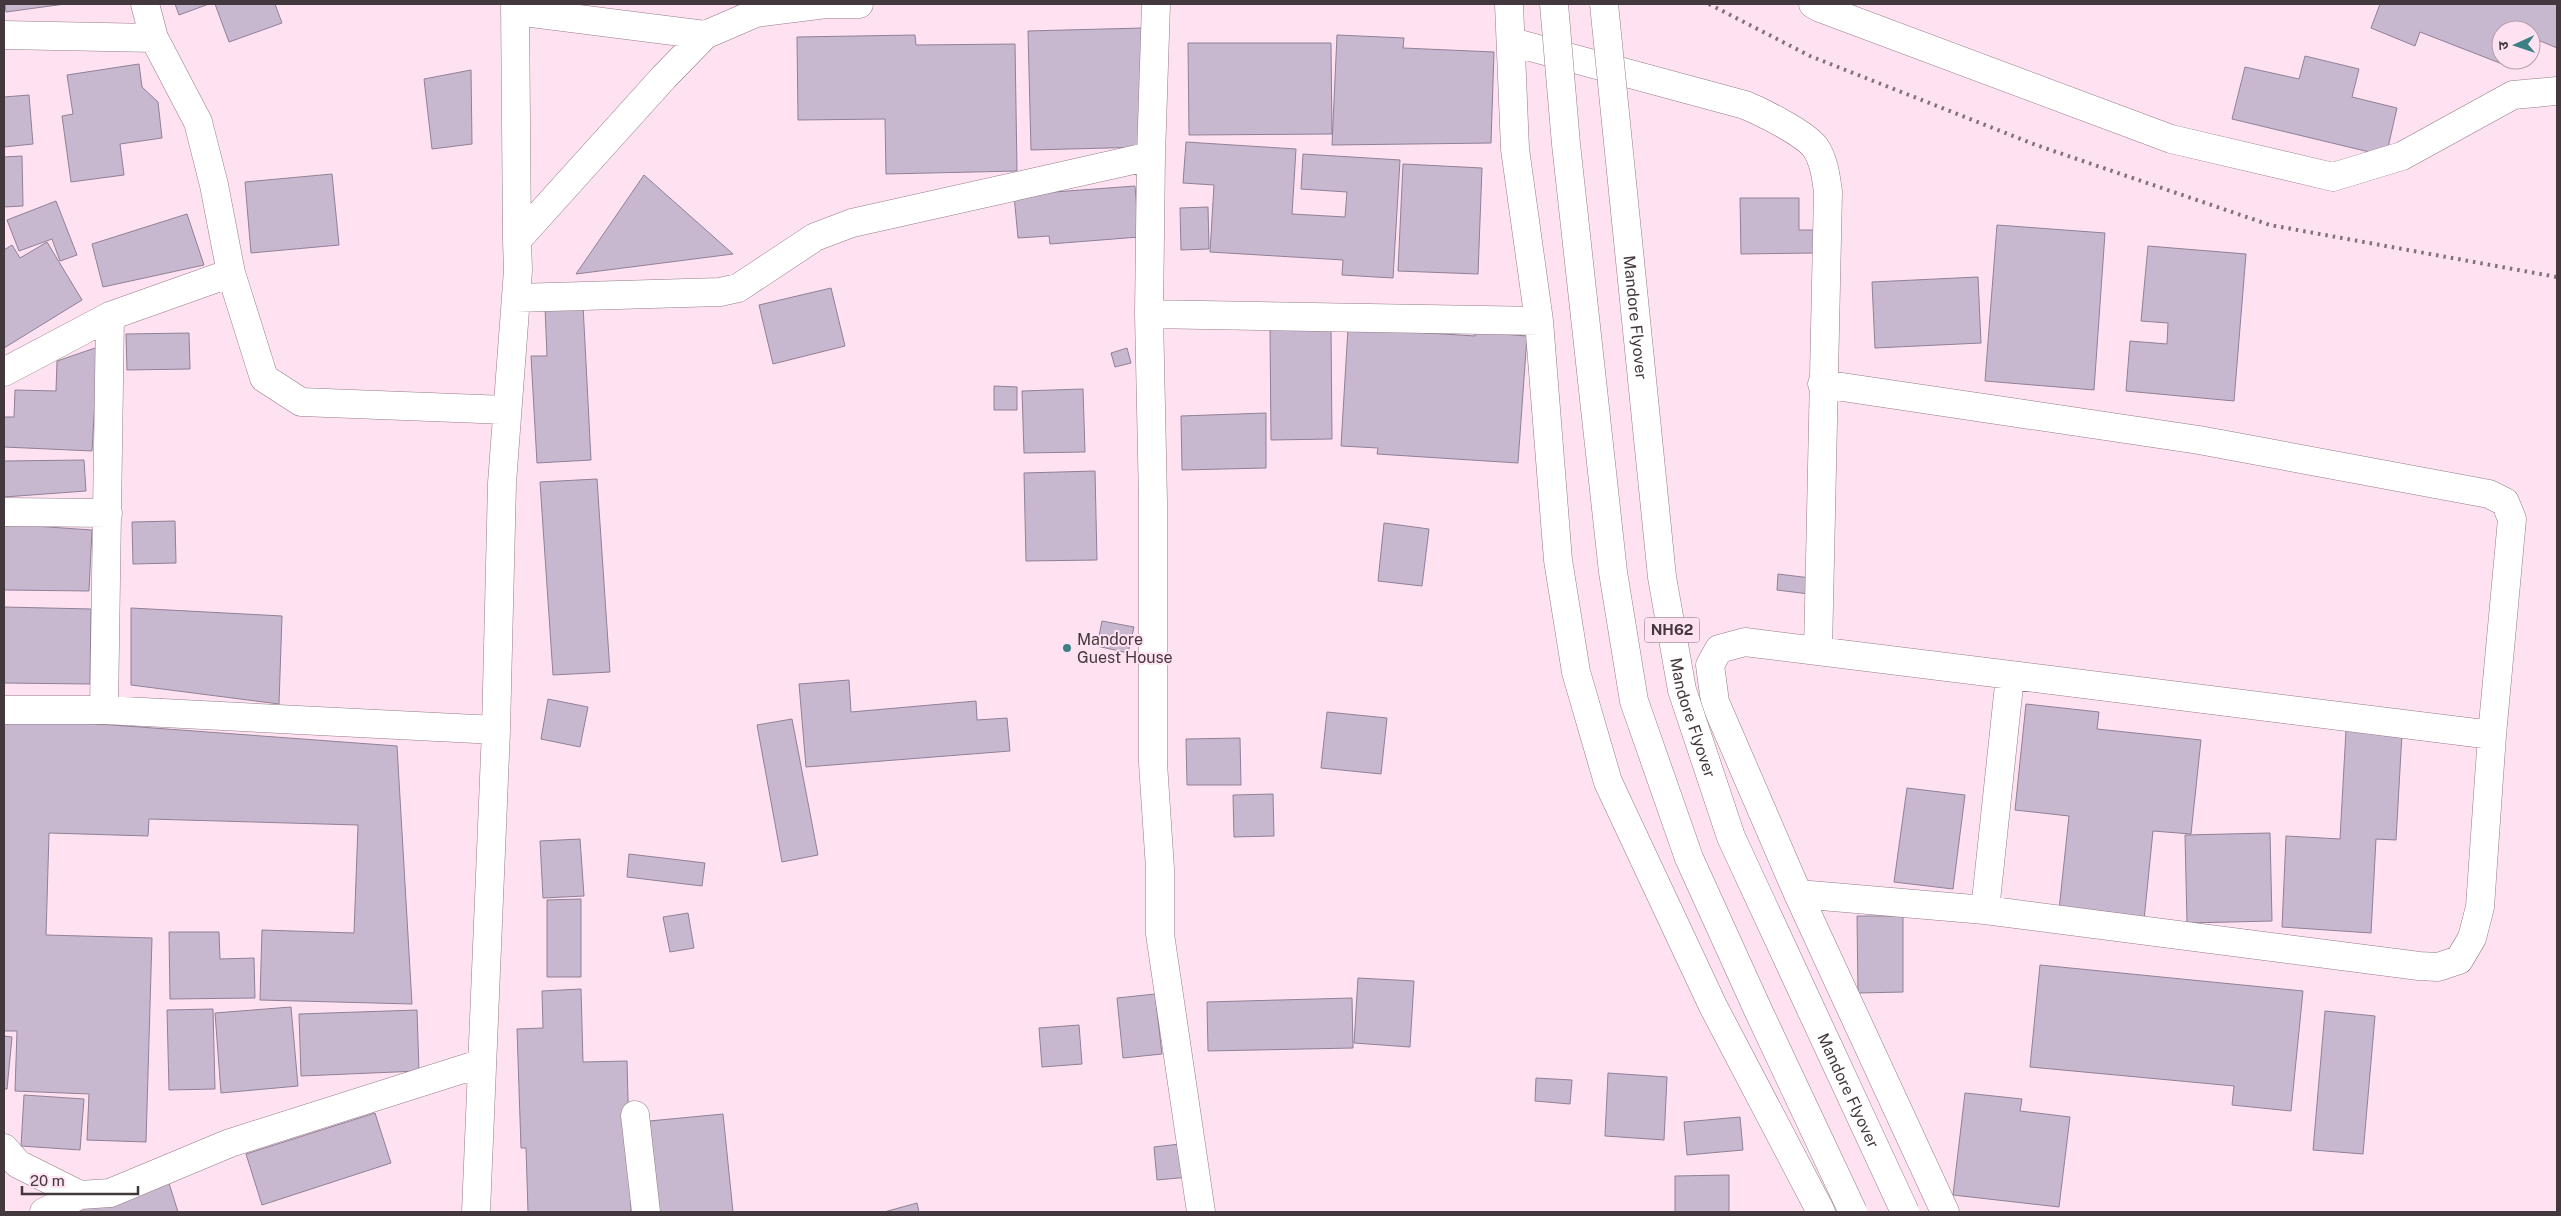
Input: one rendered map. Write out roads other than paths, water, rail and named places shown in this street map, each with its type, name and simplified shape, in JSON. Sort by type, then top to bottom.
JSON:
[{"type":"main road","points":[[145,4],[154,38],[198,122],[214,185],[231,273],[264,378],[301,402],[507,410]]},
{"type":"main road","points":[[517,240],[664,76],[705,35],[756,13],[826,4],[859,4]]},
{"type":"main road","points":[[1156,4],[1151,156],[1149,314],[1153,511],[1153,763],[1160,869],[1160,934],[1201,1212]]},
{"type":"main road","points":[[1509,4],[1515,149],[1539,321],[1558,560],[1576,672],[1608,782],[1712,1006],[1821,1212]]},
{"type":"main road","name":"NH62","points":[[1554,4],[1567,154],[1613,572],[1634,701],[1689,858],[1853,1212]]},
{"type":"main road","name":"Mandore Flyover","points":[[1604,4],[1662,576],[1682,690],[1731,837],[1905,1212]]},
{"type":"main road","points":[[1813,4],[2171,139],[2334,177],[2402,156],[2513,95],[2557,91]]},
{"type":"main road","points":[[476,1212],[496,730],[502,484],[516,298],[516,8],[705,35]]},
{"type":"main road","points":[[4,35],[154,38]]},
{"type":"main road","points":[[1512,42],[1745,105],[1772,117],[1814,146],[1824,166],[1828,192],[1822,384],[1818,651]]},
{"type":"main road","points":[[516,298],[720,292],[738,288],[815,237],[852,223],[1151,156]]},
{"type":"main road","points":[[4,372],[110,316],[231,273]]},
{"type":"main road","points":[[1149,314],[1539,321]]},
{"type":"main road","points":[[104,710],[110,316]]},
{"type":"main road","points":[[1798,894],[1986,910],[2419,966],[2438,967],[2459,960],[2472,938],[2480,907],[2492,735],[2512,519],[2504,502],[2489,494],[2199,440],[1822,384]]},
{"type":"main road","points":[[4,512],[108,513]]},
{"type":"main road","points":[[1945,1212],[1798,894],[1715,702],[1710,665],[1720,649],[1746,642],[2492,735]]},
{"type":"main road","points":[[1986,910],[2010,676]]},
{"type":"main road","points":[[4,710],[104,710],[496,730]]},
{"type":"main road","points":[[44,1212],[80,1195],[110,1193],[230,1143],[482,1063]]},
{"type":"main road","points":[[635,1115],[646,1212]]},
{"type":"main road","points":[[4,1148],[18,1164],[80,1195]]},
{"type":"railway","points":[[1709,4],[1810,56],[2036,145],[2270,225],[2557,277]]},
{"type":"place","name":"Mandore Guest House","points":[[1067,648]]}]
